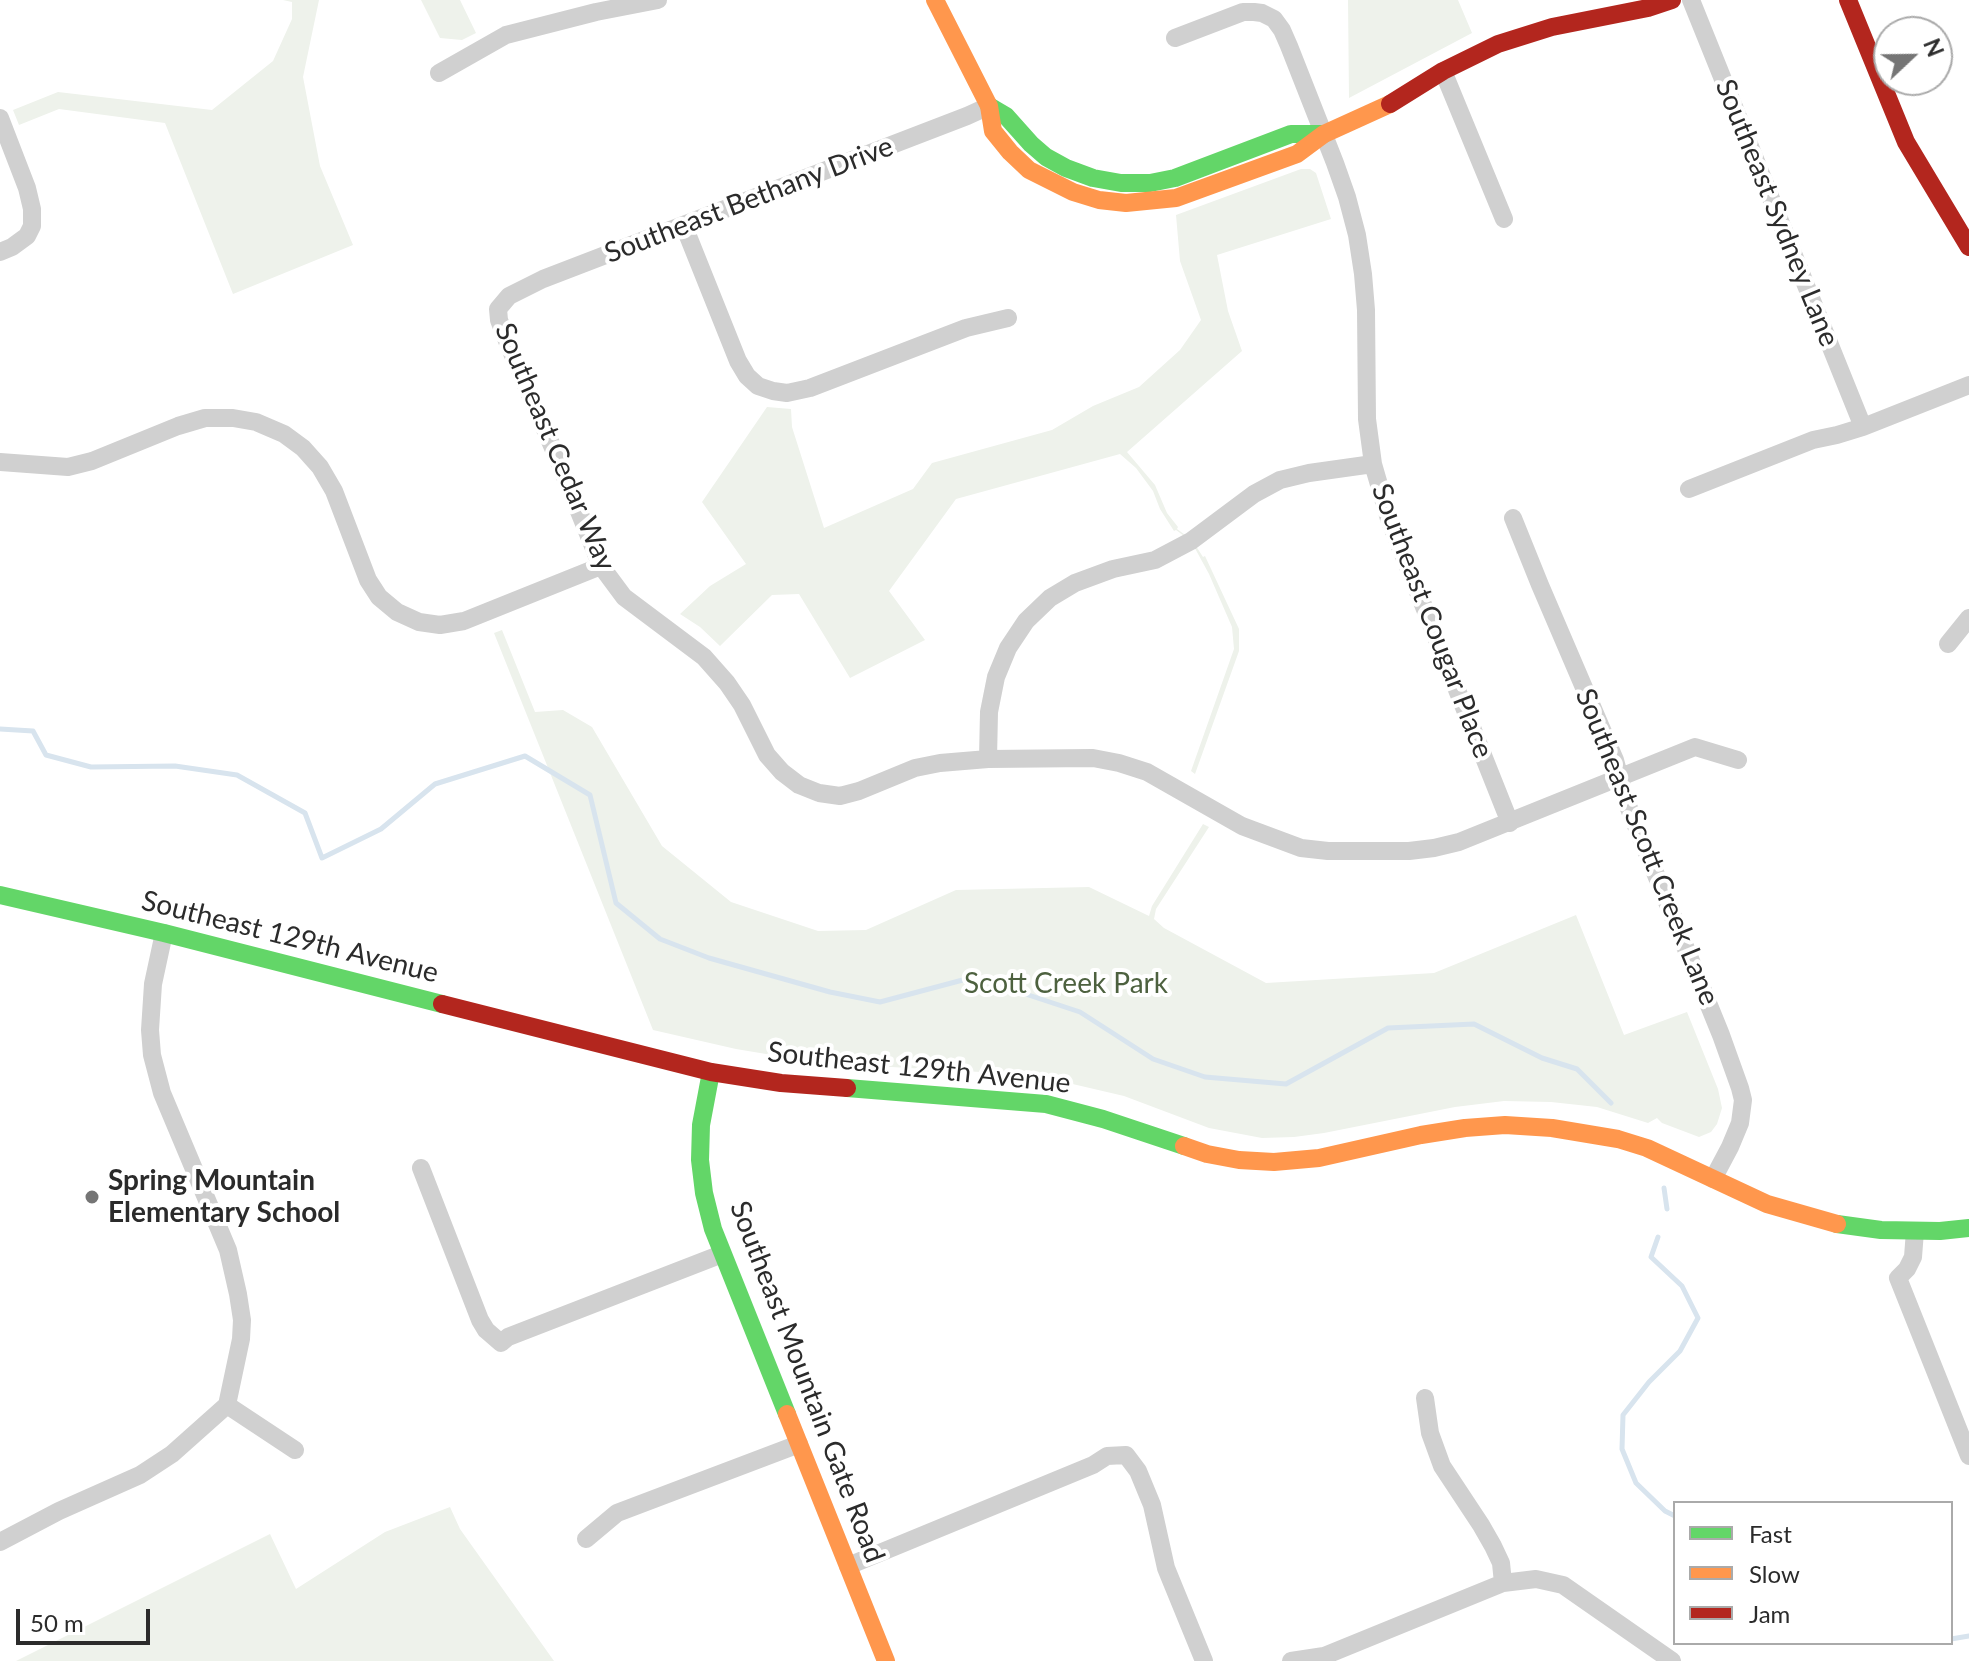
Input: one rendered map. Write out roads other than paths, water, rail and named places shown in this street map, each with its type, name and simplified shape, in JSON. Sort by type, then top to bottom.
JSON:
[{"type":"main road","points":[[935,0],[989,106],[1006,116],[1046,157],[1093,178],[1121,183],[1150,183],[1175,178],[1291,134],[1324,134],[1383,108],[1443,71],[1487,49],[1552,27],[1648,8],[1672,0]]},
{"type":"main road","points":[[1848,0],[1906,142],[1969,247]]},
{"type":"main road","name":"Southeast 129th Avenue","points":[[0,895],[164,933],[711,1072],[781,1083],[1046,1104],[1094,1116],[1207,1154],[1239,1160],[1274,1162],[1319,1158],[1465,1128],[1527,1125],[1618,1139],[1647,1148],[1767,1204],[1809,1217],[1867,1228],[1915,1231],[1969,1228]]},
{"type":"main road","name":"Southeast Mountain Gate Road","points":[[711,1072],[701,1125],[700,1160],[707,1208],[722,1254],[886,1661]]},
{"type":"street","points":[[439,73],[506,35],[594,6],[658,0]]},
{"type":"street","name":"Southeast Sydney Lane","points":[[1691,0],[1863,427]]},
{"type":"street","name":"Southeast Cougar Place","points":[[1175,38],[1243,12],[1262,13],[1274,19],[1289,46],[1347,197],[1357,235],[1366,310],[1367,419],[1373,464],[1389,519],[1510,823]]},
{"type":"street","points":[[1443,71],[1504,219]]},
{"type":"street","name":"Southeast Bethany Drive","points":[[509,296],[543,279],[989,106]]},
{"type":"street","points":[[0,118],[32,209],[32,226],[27,236],[0,252]]},
{"type":"street","points":[[684,226],[738,361],[758,386],[773,391],[787,393],[810,388],[966,328],[1008,318]]},
{"type":"street","name":"Southeast Cedar Way","points":[[509,296],[498,309],[499,320],[601,566],[624,597],[704,657],[727,683],[742,705],[767,755],[782,772],[799,785],[819,793],[840,796],[915,768],[940,763],[988,759],[1093,758],[1147,772],[1242,826],[1301,848],[1409,851],[1459,842],[1695,747],[1738,760]]},
{"type":"street","points":[[1689,489],[1813,440],[1863,427],[1969,385]]},
{"type":"street","points":[[0,462],[68,467],[92,461],[205,418],[256,422],[284,434],[303,448],[320,467],[334,491],[368,580],[379,597],[397,612],[419,622],[440,625],[464,621],[601,566]]},
{"type":"street","points":[[988,759],[989,712],[996,677],[1008,648],[1026,621],[1050,598],[1075,583],[1113,569],[1155,560],[1191,541],[1254,494],[1280,480],[1373,464]]},
{"type":"street","name":"Southeast Scott Creek Lane","points":[[1513,518],[1607,740],[1626,801],[1740,1088],[1740,1123],[1713,1179]]},
{"type":"street","points":[[1948,644],[1969,618]]},
{"type":"street","points":[[0,1542],[59,1511],[140,1475],[172,1454],[227,1405],[241,1339],[238,1294],[228,1250],[162,1093],[152,1055],[153,984],[164,933]]},
{"type":"street","points":[[421,1168],[480,1320],[501,1343],[508,1337],[722,1254]]},
{"type":"street","points":[[1915,1231],[1913,1257],[1898,1278],[1969,1456]]},
{"type":"street","points":[[1425,1398],[1430,1433],[1442,1466],[1493,1546],[1501,1563],[1503,1583]]},
{"type":"street","points":[[227,1405],[295,1450]]},
{"type":"street","points":[[586,1539],[617,1513],[799,1444]]},
{"type":"street","points":[[848,1566],[1093,1465],[1107,1456],[1126,1455],[1138,1471],[1152,1505],[1166,1568],[1204,1661]]},
{"type":"street","points":[[1291,1661],[1324,1656],[1503,1583],[1536,1579],[1563,1585],[1672,1661]]},
{"type":"waterway","points":[[0,729],[33,731],[46,755],[91,767],[175,766],[237,775],[305,813],[322,858],[381,829],[435,784],[525,756],[590,795],[616,903],[660,939],[709,958],[830,992],[880,1002],[974,977],[1080,1012],[1153,1059],[1205,1077],[1286,1084],[1388,1028],[1474,1024],[1542,1058],[1577,1069],[1611,1103]]},
{"type":"waterway","points":[[1664,1188],[1667,1209]]},
{"type":"waterway","points":[[1658,1237],[1651,1257],[1682,1286],[1698,1318],[1680,1351],[1649,1382],[1623,1415],[1622,1449],[1636,1483],[1673,1515]]},
{"type":"waterway","points":[[1953,1639],[1969,1636]]},
{"type":"place","name":"Spring Mountain Elementary School","points":[[92,1197]]},
{"type":"park label","name":"Scott Creek Park","points":[[1066,984]]}]
